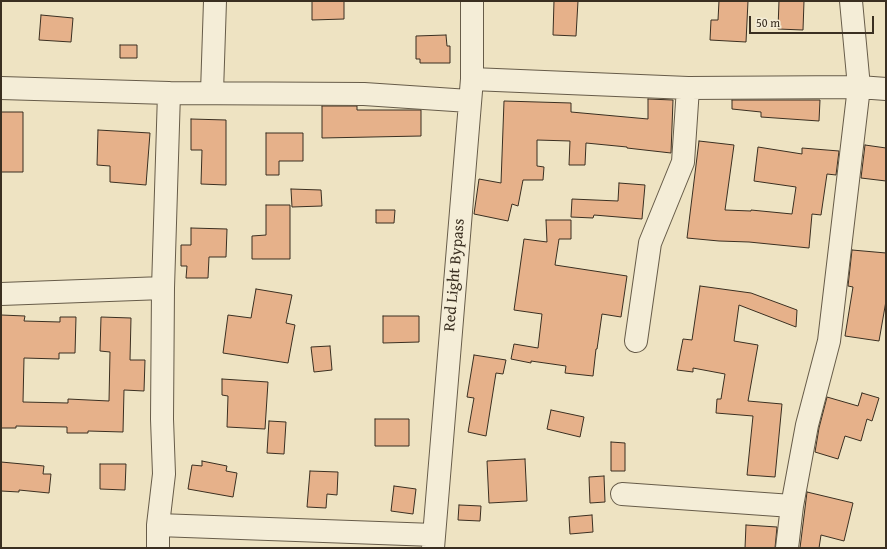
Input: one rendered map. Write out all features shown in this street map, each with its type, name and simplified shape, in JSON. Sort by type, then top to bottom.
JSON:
[{"type":"street","points":[[212,92],[215,1]]},
{"type":"street","name":"Red Light Bypass","points":[[433,542],[472,79],[472,1]]},
{"type":"street","points":[[787,548],[792,506],[807,425],[829,341],[859,88],[851,1]]},
{"type":"street","points":[[472,79],[688,88],[886,89]]},
{"type":"street","points":[[1,88],[169,93],[212,92],[364,94],[470,101]]},
{"type":"street","points":[[636,341],[650,243],[683,162],[688,88]]},
{"type":"street","points":[[158,548],[158,525],[164,474],[162,419],[163,288],[169,93]]},
{"type":"street","points":[[1,294],[163,288]]},
{"type":"street","points":[[622,494],[792,506]]},
{"type":"street","points":[[158,525],[433,542]]},
{"type":"building","points":[[312,1],[344,1],[344,19],[312,20]]},
{"type":"building","points":[[554,1],[578,1],[576,36],[553,35]]},
{"type":"building","points":[[719,1],[748,1],[746,42],[710,40],[711,20],[718,20]]},
{"type":"building","points":[[779,1],[804,1],[803,30],[778,29]]},
{"type":"building","points":[[41,15],[73,18],[71,42],[39,40]]},
{"type":"building","points":[[446,35],[447,46],[450,46],[450,63],[420,63],[420,59],[416,59],[416,36]]},
{"type":"building","points":[[120,45],[137,45],[137,58],[120,58]]},
{"type":"building","points":[[648,99],[673,100],[671,153],[586,143],[585,165],[569,165],[570,141],[537,140],[537,166],[544,167],[543,180],[523,180],[518,206],[512,204],[508,221],[474,214],[479,179],[501,183],[504,101],[571,103],[571,112],[648,119]]},
{"type":"building","points":[[732,100],[820,100],[819,121],[761,117],[761,112],[732,109]]},
{"type":"building","points":[[322,106],[357,106],[357,110],[421,110],[421,136],[322,138]]},
{"type":"building","points":[[1,112],[23,112],[23,172],[1,172]]},
{"type":"building","points":[[191,119],[226,120],[226,185],[201,184],[202,150],[191,150]]},
{"type":"building","points":[[98,130],[150,133],[146,185],[110,182],[110,166],[97,165]]},
{"type":"building","points":[[266,133],[303,133],[303,161],[279,161],[279,175],[266,175]]},
{"type":"building","points":[[699,141],[734,145],[725,210],[751,210],[792,214],[796,187],[754,181],[758,147],[802,154],[802,148],[839,151],[836,175],[827,174],[821,215],[812,214],[809,248],[687,238]]},
{"type":"building","points":[[865,145],[886,148],[886,181],[861,178]]},
{"type":"building","points":[[619,183],[645,185],[642,219],[594,215],[593,218],[571,217],[572,199],[618,201]]},
{"type":"building","points":[[291,189],[321,190],[322,206],[292,207]]},
{"type":"building","points":[[266,205],[290,205],[290,259],[252,259],[252,236],[266,235]]},
{"type":"building","points":[[376,210],[395,210],[394,223],[376,223]]},
{"type":"building","points":[[546,220],[571,220],[571,239],[559,239],[555,265],[627,276],[621,317],[602,314],[593,376],[565,373],[566,366],[531,361],[531,363],[511,359],[514,344],[538,348],[542,314],[514,310],[524,239],[547,242]]},
{"type":"building","points":[[191,228],[227,229],[226,257],[209,257],[208,278],[186,278],[187,266],[181,266],[181,245],[191,245]]},
{"type":"building","points":[[852,250],[886,253],[886,301],[879,341],[845,336],[853,287],[848,286]]},
{"type":"building","points":[[700,286],[751,293],[797,310],[796,327],[739,305],[734,341],[758,345],[748,401],[782,404],[775,477],[747,475],[753,416],[716,413],[717,399],[721,399],[725,374],[693,368],[693,372],[677,370],[683,339],[692,340]]},
{"type":"building","points":[[256,289],[292,295],[286,323],[295,325],[288,363],[223,353],[228,315],[251,318]]},
{"type":"building","points":[[1,315],[25,316],[24,321],[60,322],[60,317],[76,317],[75,353],[59,353],[59,359],[24,358],[23,402],[68,403],[68,399],[109,401],[110,352],[100,351],[101,317],[131,318],[130,360],[145,360],[144,391],[124,390],[123,432],[88,431],[88,433],[67,433],[67,427],[16,426],[16,428],[1,428]]},
{"type":"building","points":[[383,316],[419,316],[419,342],[383,343]]},
{"type":"building","points":[[330,346],[332,370],[314,372],[311,347]]},
{"type":"building","points":[[474,355],[506,360],[503,374],[496,373],[486,436],[468,432],[474,398],[467,397]]},
{"type":"building","points":[[222,379],[268,382],[265,429],[227,427],[228,396],[222,395]]},
{"type":"building","points":[[862,393],[879,398],[872,421],[867,419],[861,441],[845,436],[838,459],[815,452],[819,428],[827,397],[858,406]]},
{"type":"building","points":[[551,410],[584,417],[580,437],[547,429]]},
{"type":"building","points":[[375,419],[409,419],[409,446],[375,446]]},
{"type":"building","points":[[269,421],[286,422],[284,454],[267,453]]},
{"type":"building","points":[[611,442],[625,443],[625,471],[611,471]]},
{"type":"building","points":[[525,459],[527,501],[489,503],[487,461]]},
{"type":"building","points":[[202,461],[227,466],[226,471],[237,473],[233,497],[188,489],[192,465],[202,466]]},
{"type":"building","points":[[1,462],[44,466],[43,474],[51,474],[49,493],[19,490],[19,492],[1,491]]},
{"type":"building","points":[[100,464],[126,464],[125,490],[100,489]]},
{"type":"building","points":[[310,471],[338,472],[337,495],[327,494],[326,508],[307,507]]},
{"type":"building","points":[[604,476],[605,502],[590,503],[589,477]]},
{"type":"building","points":[[394,486],[416,489],[413,514],[391,511]]},
{"type":"building","points":[[807,492],[853,503],[844,541],[821,535],[819,548],[800,548]]},
{"type":"building","points":[[459,505],[481,506],[480,521],[458,520]]},
{"type":"building","points":[[592,515],[593,532],[570,534],[569,517]]},
{"type":"building","points":[[746,525],[777,527],[775,548],[745,548]]}]
